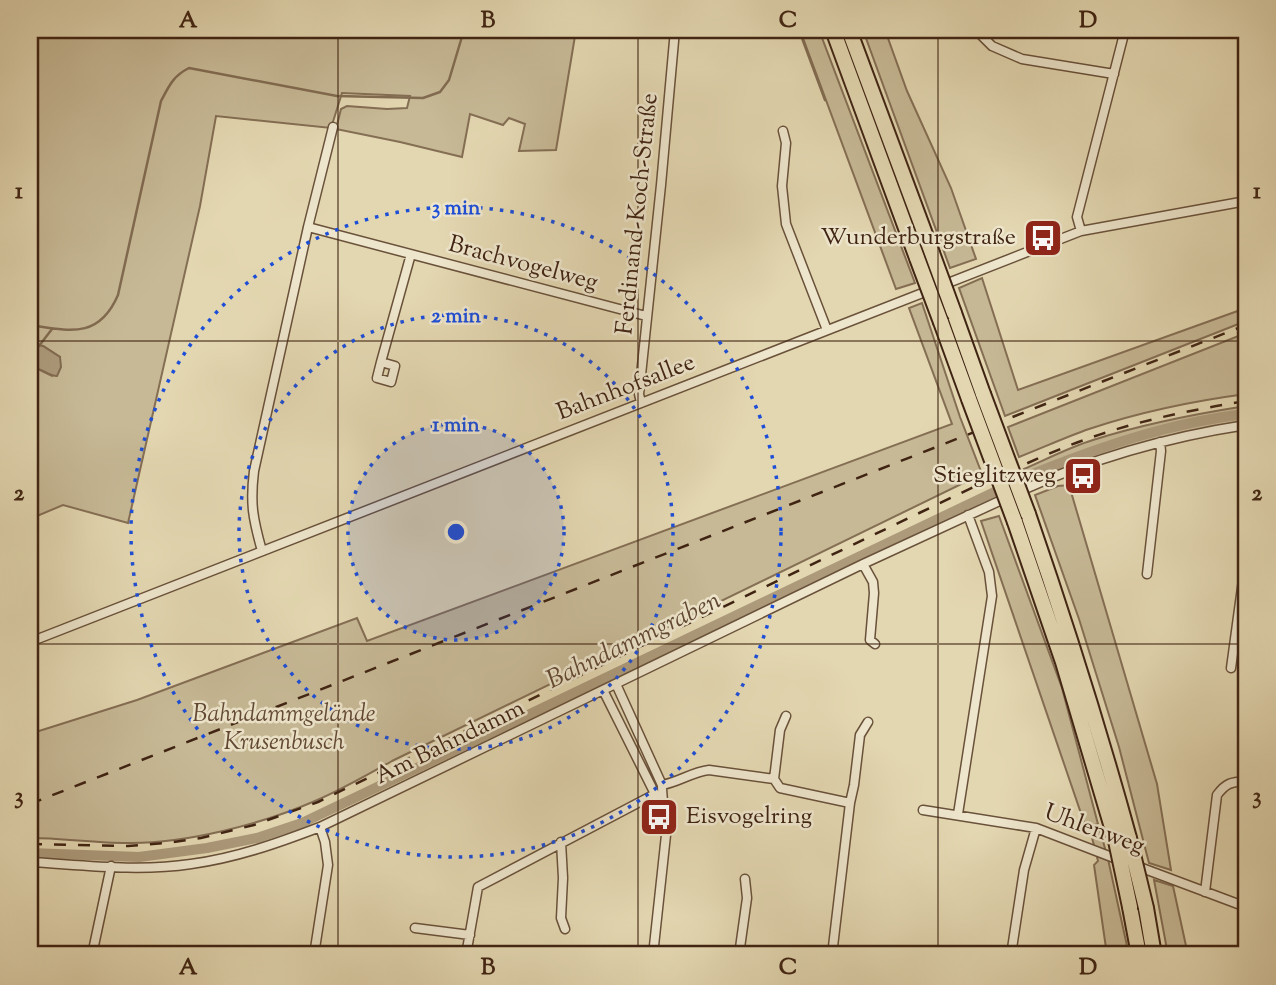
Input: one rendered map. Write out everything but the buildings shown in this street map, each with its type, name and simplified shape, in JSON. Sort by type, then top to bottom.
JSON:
[{"type":"highway","points":[[833,30],[925,255],[954,313],[976,396]]},
{"type":"highway","points":[[849,30],[925,255],[941,322],[976,396],[1085,685],[1123,840],[1146,908],[1154,955]]},
{"type":"highway","points":[[1123,840],[1130,907],[1139,955]]},
{"type":"street","name":"Ferdinand-Koch-Straße","points":[[641,403],[639,394],[646,316],[675,30]]},
{"type":"street","points":[[976,30],[992,46],[1022,59],[1114,74]]},
{"type":"street","points":[[1081,231],[1077,216],[1125,30]]},
{"type":"street","points":[[262,551],[253,519],[254,471],[333,127]]},
{"type":"street","points":[[783,131],[786,143],[782,186],[786,224],[827,330]]},
{"type":"street","name":"Bahnhofsallee","points":[[30,642],[1081,231],[1246,201]]},
{"type":"street","name":"Brachvogelweg","points":[[308,227],[646,316]]},
{"type":"street","points":[[381,362],[411,254]]},
{"type":"street","name":"Am Bahndamm","points":[[30,862],[155,867],[191,864],[259,849],[320,827],[863,564],[1079,467],[1160,442],[1246,425]]},
{"type":"street","points":[[1147,574],[1160,442]]},
{"type":"street","points":[[958,814],[992,596],[989,572],[968,515]]},
{"type":"street","points":[[1231,668],[1246,558]]},
{"type":"street","points":[[863,564],[873,582],[870,640],[875,644]]},
{"type":"street","points":[[466,955],[478,887],[561,842],[658,797],[662,785],[616,684]]},
{"type":"street","points":[[603,690],[666,816],[653,955]]},
{"type":"street","points":[[786,716],[780,730],[774,779],[780,788],[850,803]]},
{"type":"street","points":[[832,955],[860,734],[868,722]]},
{"type":"street","points":[[662,785],[698,771],[709,770],[774,779]]},
{"type":"street","points":[[1205,892],[1217,795],[1223,786],[1246,781]]},
{"type":"street","name":"Uhlenweg","points":[[923,810],[1036,828],[1246,907]]},
{"type":"street","points":[[314,955],[328,865],[320,827]]},
{"type":"street","points":[[1012,955],[1024,870],[1036,828]]},
{"type":"street","points":[[561,842],[561,918],[565,929]]},
{"type":"street","points":[[92,955],[111,866]]},
{"type":"street","points":[[739,955],[747,898],[745,879]]},
{"type":"street","points":[[415,928],[470,935]]},
{"type":"green space","points":[[30,30],[576,30],[556,150],[519,151],[525,124],[509,118],[503,125],[470,114],[462,157],[336,129],[341,109],[347,106],[407,108],[410,96],[342,93],[331,128],[216,116],[200,206],[128,523],[63,505],[30,519],[30,372],[36,368],[52,376],[60,357],[43,346],[30,344]]},
{"type":"green space","points":[[800,30],[819,30],[915,283],[896,289]]},
{"type":"green space","points":[[863,30],[885,30],[907,91],[951,188],[976,259],[950,268]]},
{"type":"green space","points":[[982,278],[1018,390],[1246,308],[1246,321],[1005,416],[959,288]]},
{"type":"green space","name":"Bahndammgelände Krusenbusch","points":[[922,303],[982,474],[392,761],[334,792],[294,809],[248,825],[173,840],[127,843],[30,838],[30,732],[137,700],[357,618],[367,641],[952,424],[909,308]]},
{"type":"green space","points":[[1246,333],[1246,394],[1128,417],[1080,432],[1019,457],[1008,427]]},
{"type":"green space","points":[[1246,406],[1246,421],[1136,445],[1028,482],[1024,469],[1084,443],[1150,424]]},
{"type":"green space","points":[[1069,485],[1157,784],[1171,870],[1149,863],[1119,747],[1079,619],[1035,495],[1058,486]]},
{"type":"green space","points":[[999,516],[1062,688],[1098,824],[1086,828],[981,521]]},
{"type":"green space","points":[[1099,827],[1129,955],[1107,955],[1094,865],[1098,861],[1090,830]]},
{"type":"green space","points":[[1154,880],[1173,886],[1188,955],[1168,955]]},
{"type":"shaded area","points":[[30,344],[43,346],[60,357],[61,367],[57,376],[36,368],[30,372]]},
{"type":"waterway","points":[[30,325],[82,329],[102,319],[110,309],[118,295],[161,101],[179,74],[189,68],[337,96],[423,98],[440,92],[449,80],[464,30]]},
{"type":"waterway","points":[[799,30],[825,100]]},
{"type":"waterway","points":[[39,346],[52,329]]},
{"type":"waterway","name":"Bahndammgraben","points":[[30,853],[139,857],[257,838],[302,823],[1030,475],[1163,429],[1246,414]]},
{"type":"railway","points":[[30,804],[1246,325]]},
{"type":"railway","points":[[30,844],[128,846],[201,838],[254,825],[318,802],[984,482],[1046,455],[1104,433],[1144,422],[1246,401]]},
{"type":"place","name":"Wunderburgstraße","points":[[1043,238]]},
{"type":"place","name":"Stieglitzweg","points":[[1083,476]]},
{"type":"place","name":"Eisvogelring","points":[[659,817]]}]
